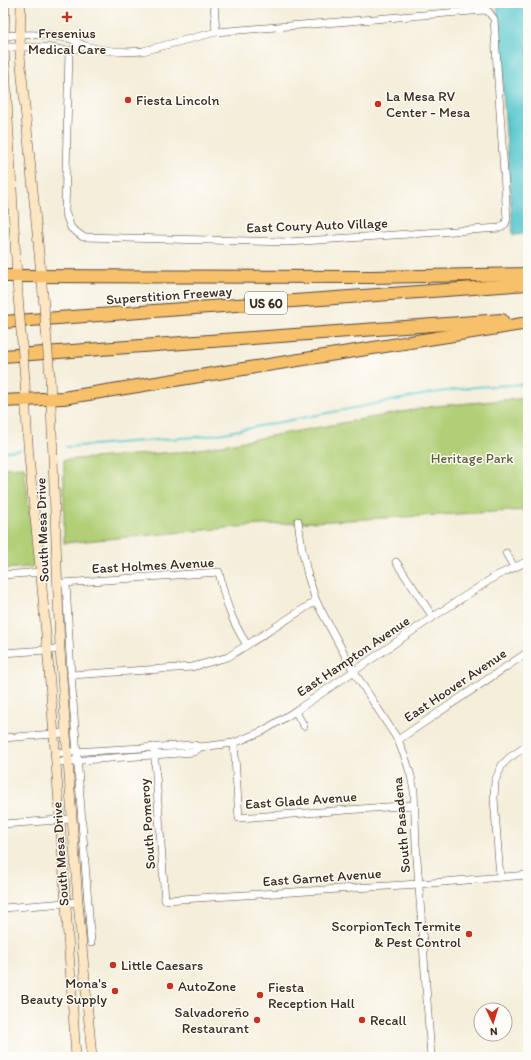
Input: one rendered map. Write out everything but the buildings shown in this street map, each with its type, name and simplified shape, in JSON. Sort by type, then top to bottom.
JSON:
[{"type":"highway","points":[[3,276],[364,277],[528,274]]},
{"type":"highway","name":"Superstition Freeway","points":[[3,322],[528,284]]},
{"type":"highway","points":[[3,356],[528,318]]},
{"type":"highway","points":[[3,401],[63,398],[528,323]]},
{"type":"main road","name":"South Mesa Drive","points":[[5,3],[4,47],[10,128],[16,276],[25,380],[25,400],[56,758],[76,1057]]},
{"type":"main road","name":"South Mesa Drive","points":[[21,3],[20,47],[50,377],[50,414],[62,583],[60,649],[67,757],[92,1057]]},
{"type":"street","points":[[4,36],[45,35],[70,38],[84,46],[118,52],[143,51],[216,32],[214,3]]},
{"type":"street","name":"East Coury Auto Village","points":[[69,50],[66,212],[71,228],[83,237],[288,242],[500,228],[505,224],[507,219],[494,19],[488,11],[484,10],[216,32]]},
{"type":"street","points":[[4,47],[54,48],[69,50],[84,46]]},
{"type":"street","name":"South Pasadena","points":[[298,521],[308,576],[316,601],[354,672],[398,740],[411,776],[414,791],[431,1057]]},
{"type":"street","points":[[506,553],[514,567]]},
{"type":"street","name":"East Hampton Avenue","points":[[56,758],[67,757],[76,752],[194,745],[200,747],[234,742],[262,731],[354,672],[433,617],[496,576],[528,561]]},
{"type":"street","points":[[396,562],[433,617]]},
{"type":"street","points":[[3,575],[41,572]]},
{"type":"street","name":"East Holmes Avenue","points":[[62,583],[219,572],[224,596],[232,620],[247,645]]},
{"type":"street","name":"South Mesa Drive","points":[[62,583],[71,675],[91,943]]},
{"type":"street","points":[[71,675],[192,667],[228,657],[316,601]]},
{"type":"street","points":[[3,653],[60,649]]},
{"type":"street","name":"East Hoover Avenue","points":[[398,740],[528,652]]},
{"type":"street","points":[[295,711],[304,726]]},
{"type":"street","points":[[3,738],[66,733]]},
{"type":"street","name":"East Glade Avenue","points":[[234,742],[239,818],[414,805]]},
{"type":"street","points":[[500,877],[494,798],[495,781],[502,765],[509,758],[528,745]]},
{"type":"street","name":"South Pomeroy","points":[[154,747],[165,900]]},
{"type":"street","name":"East Hampton Avenue","points":[[67,757],[77,761],[194,752],[200,747]]},
{"type":"street","points":[[3,824],[72,819]]},
{"type":"street","name":"East Garnet Avenue","points":[[165,900],[419,884],[528,875]]},
{"type":"street","points":[[3,908],[78,902]]},
{"type":"green space","name":"Heritage Park","points":[[528,398],[528,510],[260,525],[64,543],[64,460],[189,451],[435,406]]},
{"type":"green space","points":[[24,467],[36,564],[31,567],[3,569],[3,468]]},
{"type":"water","points":[[497,3],[528,3],[528,234],[513,235]]},
{"type":"waterway","points":[[66,447],[208,436],[432,393],[475,387],[528,384]]},
{"type":"waterway","points":[[3,452],[20,450]]},
{"type":"place","name":"Fresenius Medical Care","points":[[67,17]]},
{"type":"place","name":"Fiesta Lincoln","points":[[128,100]]},
{"type":"place","name":"La Mesa RV Center - Mesa","points":[[378,104]]},
{"type":"place","name":"ScorpionTech Termite & Pest Control","points":[[469,934]]},
{"type":"place","name":"Little Caesars","points":[[113,965]]},
{"type":"place","name":"AutoZone","points":[[170,986]]},
{"type":"place","name":"Mona's Beauty Supply","points":[[115,991]]},
{"type":"place","name":"Fiesta Reception Hall","points":[[260,995]]},
{"type":"place","name":"Salvadoreño Restaurant","points":[[257,1020]]},
{"type":"place","name":"Recall","points":[[362,1020]]}]
